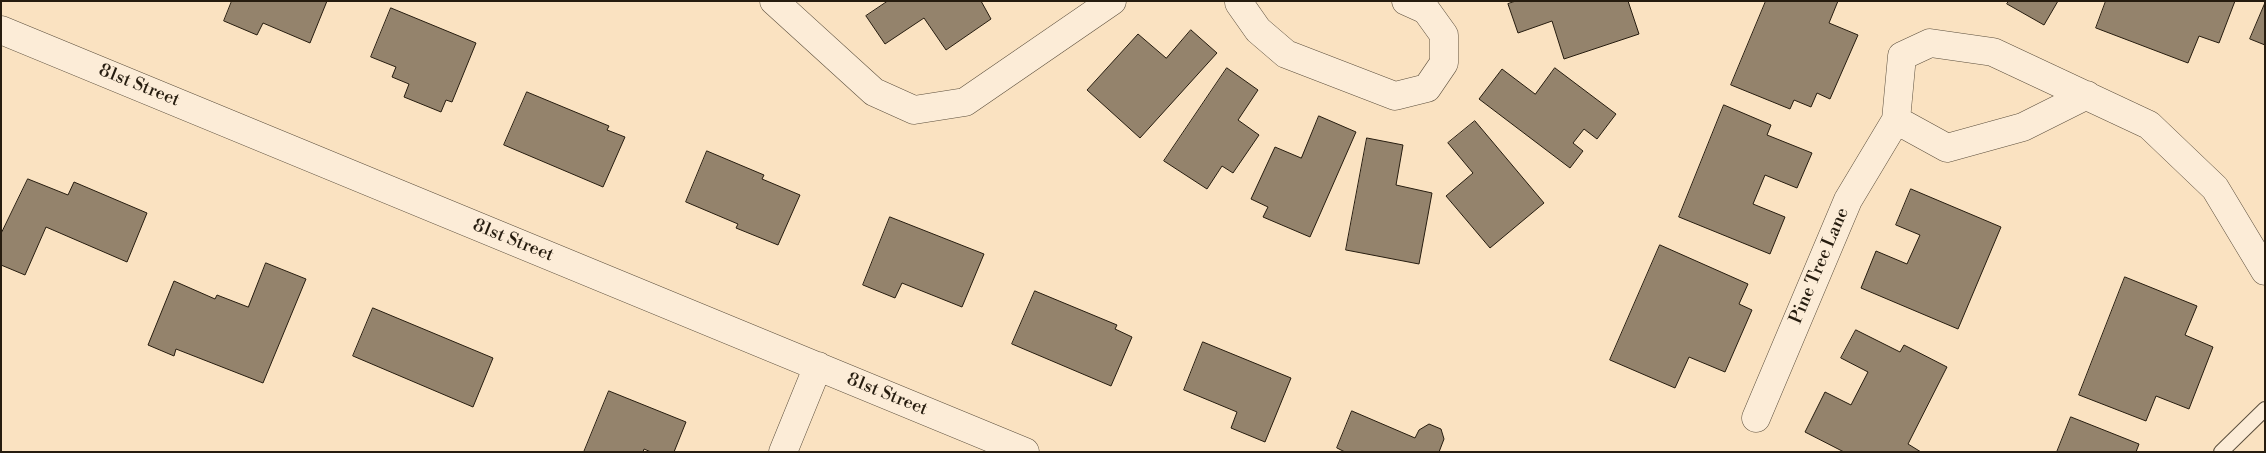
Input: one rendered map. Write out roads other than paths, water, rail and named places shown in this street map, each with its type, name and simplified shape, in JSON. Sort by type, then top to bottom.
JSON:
[{"type":"street","points":[[774,1],[874,92],[914,110],[965,102],[1112,1]]},
{"type":"street","points":[[1238,2],[1258,30],[1286,54],[1395,96],[1427,88],[1444,63],[1444,35],[1426,10],[1406,1]]},
{"type":"street","name":"81st Street","points":[[1,30],[1025,452]]},
{"type":"street","name":"Pine Tree Lane","points":[[1756,418],[1848,200],[1896,120],[1902,56],[1930,43],[1993,52],[2149,125],[2215,188],[2265,271]]},
{"type":"street","points":[[1896,120],[1947,148],[2023,127],[2087,95]]},
{"type":"street","points":[[783,452],[818,366]]},
{"type":"lane","points":[[2221,452],[2265,409]]}]
